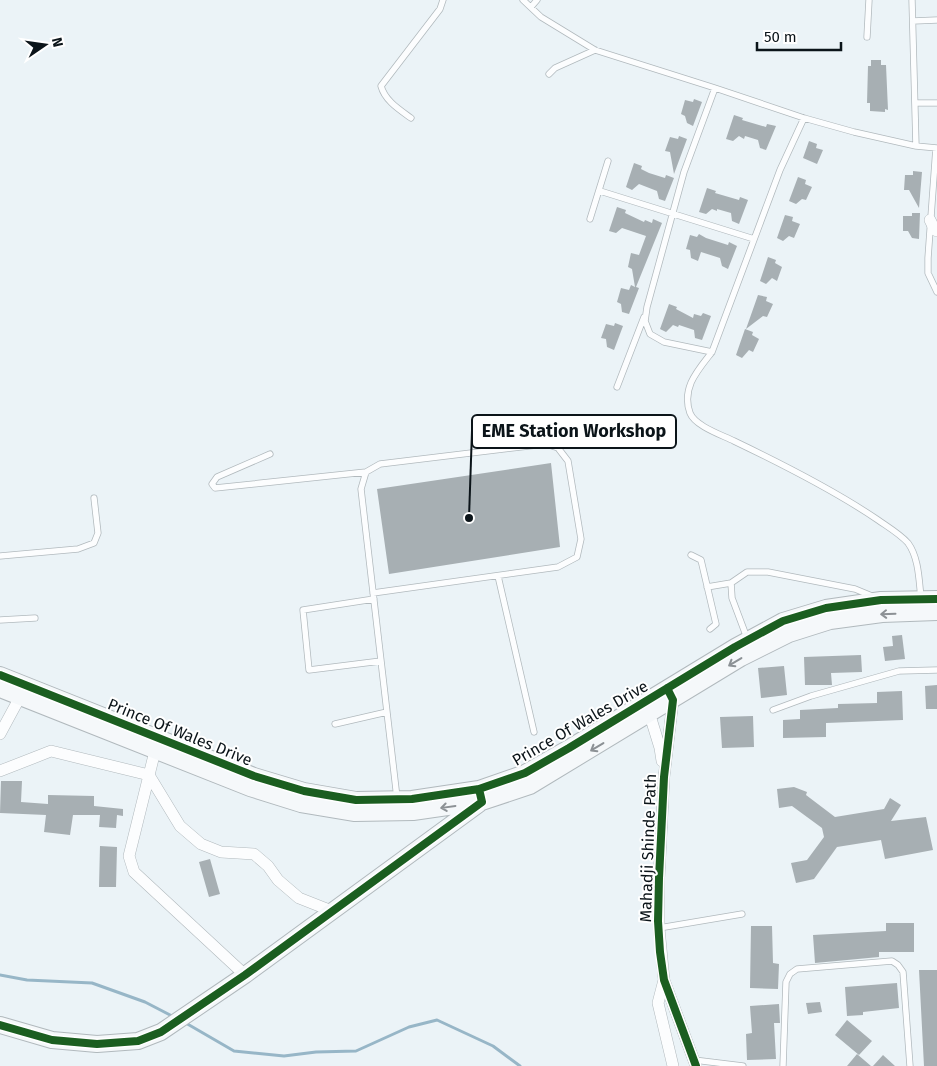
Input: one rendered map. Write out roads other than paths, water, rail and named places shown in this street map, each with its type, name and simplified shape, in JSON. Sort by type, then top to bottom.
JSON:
[{"type":"street","points":[[930,220],[937,231]]},
{"type":"street","name":"Prince Of Wales Drive","points":[[0,675],[254,776],[304,791],[398,806],[413,812],[530,786],[670,694],[747,640],[784,621],[826,608],[881,600],[929,606]]},
{"type":"street","name":"Prince Of Wales Drive","points":[[670,694],[789,634],[830,621],[929,606]]},
{"type":"street","name":"Prince Of Wales Drive","points":[[0,689],[250,788],[301,804],[355,813],[398,806]]},
{"type":"street","name":"Mahadji Shinde Path","points":[[670,694],[664,777],[658,928],[664,980],[695,1063]]},
{"type":"street","points":[[0,734],[20,697]]},
{"type":"street","name":"Mahadji Shinde Path","points":[[647,708],[660,748],[664,777]]},
{"type":"street","points":[[0,771],[51,751],[150,775],[180,826],[201,844],[221,852],[254,854],[268,866],[278,880],[299,898],[332,911]]},
{"type":"street","points":[[155,751],[129,856],[134,872],[245,975]]},
{"type":"street","points":[[0,1026],[52,1040],[97,1044],[138,1041],[161,1032],[245,975],[332,911],[480,796]]},
{"type":"street","points":[[664,980],[658,1003],[673,1066]]},
{"type":"lane","points":[[411,118],[393,104],[383,93],[381,86],[440,10],[443,0]]},
{"type":"lane","points":[[523,0],[541,17],[595,50],[804,118],[916,146],[937,148],[930,220],[928,273],[937,292]]},
{"type":"lane","points":[[531,7],[537,0]]},
{"type":"lane","points":[[867,37],[869,0]]},
{"type":"lane","points":[[912,0],[916,146]]},
{"type":"lane","points":[[913,21],[937,20]]},
{"type":"lane","points":[[549,74],[556,68],[595,50]]},
{"type":"lane","points":[[712,352],[664,342],[650,334],[645,321],[684,172],[715,88]]},
{"type":"lane","points":[[915,103],[937,103]]},
{"type":"lane","points":[[804,118],[780,170],[712,352],[692,377],[687,398],[690,415],[706,428],[734,440],[854,503],[896,532],[906,541],[914,554],[929,606]]},
{"type":"lane","points":[[590,219],[600,192],[608,161]]},
{"type":"lane","points":[[600,192],[754,239]]},
{"type":"lane","points":[[617,387],[647,310]]},
{"type":"lane","points":[[270,454],[217,477],[212,484],[215,488],[366,472],[380,464],[546,444],[558,448],[568,461],[581,539],[577,557],[558,567],[374,596],[303,610],[308,670],[381,661]]},
{"type":"lane","points":[[366,472],[361,489],[398,806]]},
{"type":"lane","points":[[0,556],[78,548],[94,543],[98,533],[94,498]]},
{"type":"lane","points":[[691,555],[701,560],[716,624],[710,629]]},
{"type":"lane","points":[[707,587],[731,583],[747,572],[768,572],[855,589],[881,600]]},
{"type":"lane","points":[[498,576],[534,732]]},
{"type":"lane","points":[[731,583],[732,598],[747,640]]},
{"type":"lane","points":[[0,620],[35,618]]},
{"type":"lane","points":[[773,710],[810,696],[898,671],[937,670]]},
{"type":"lane","points":[[335,724],[387,712]]},
{"type":"lane","points":[[658,928],[742,914]]},
{"type":"lane","points":[[783,1066],[786,982],[790,974],[797,969],[892,961],[903,972],[910,1066]]},
{"type":"lane","points":[[695,1063],[743,1066]]},
{"type":"waterway","points":[[0,975],[27,980],[92,983],[145,1002],[174,1017]]},
{"type":"waterway","points":[[184,1022],[234,1051],[284,1056],[316,1052],[356,1051],[409,1027],[437,1020],[493,1046],[520,1066]]},
{"type":"place","name":"EME Station Workshop","points":[[469,518]]}]
